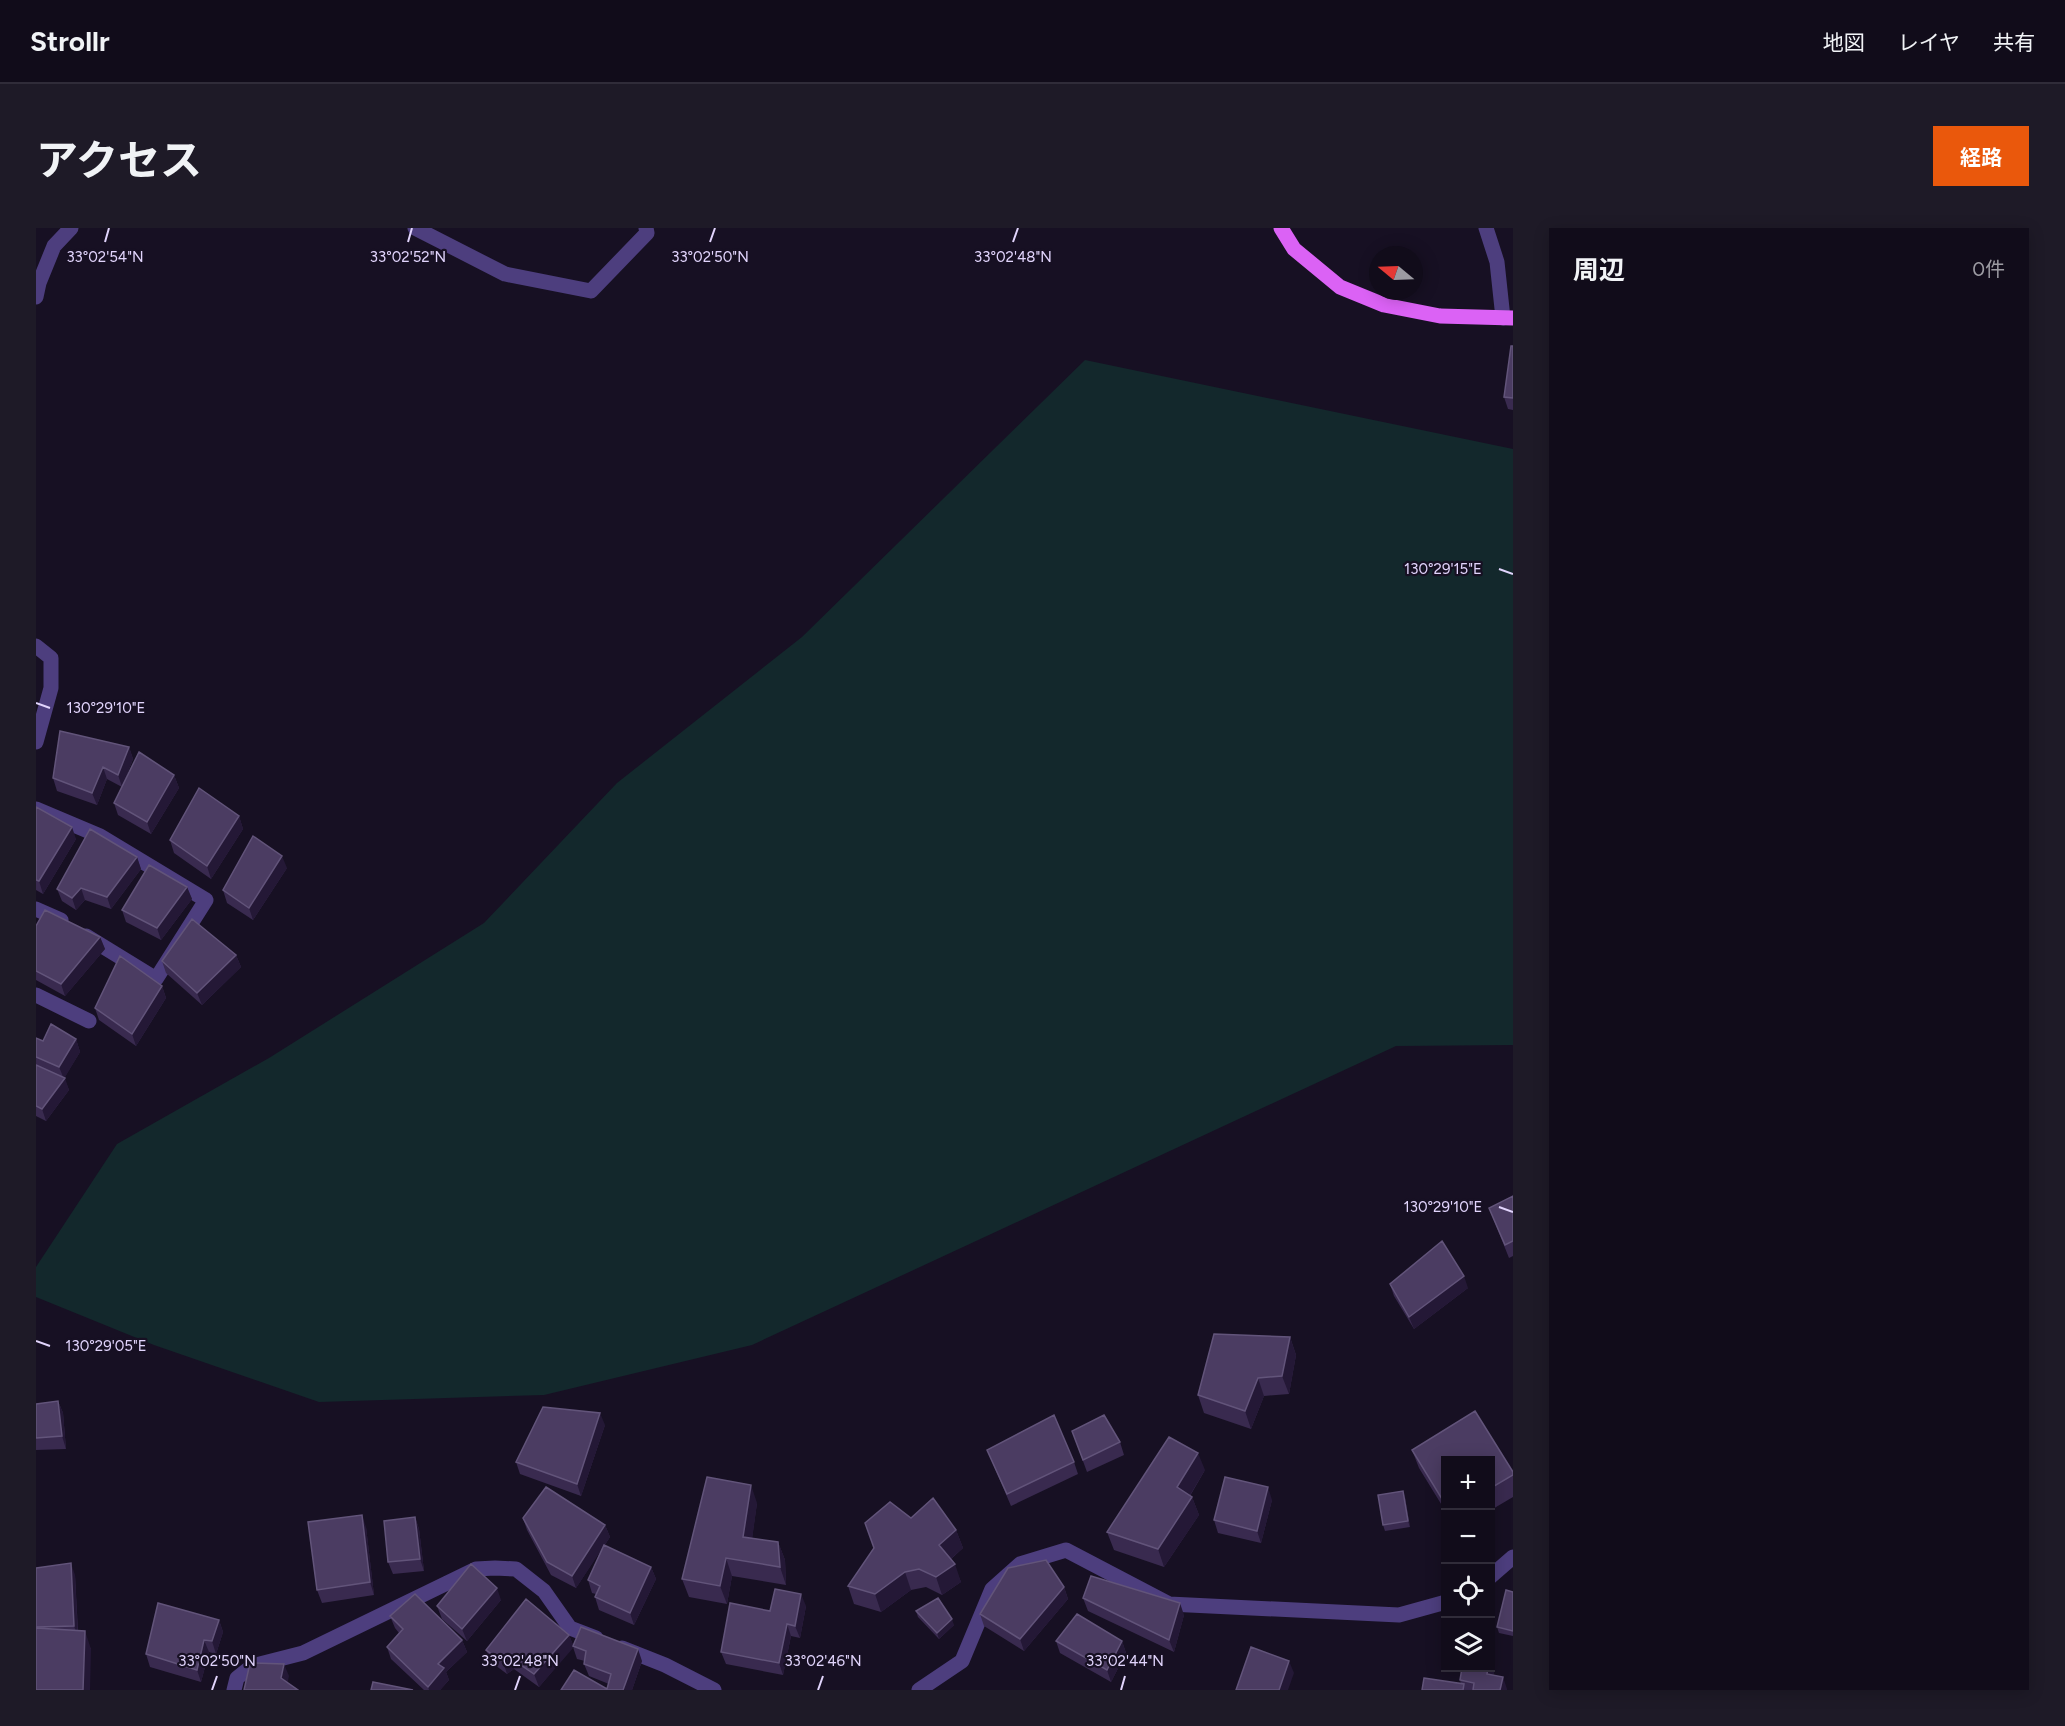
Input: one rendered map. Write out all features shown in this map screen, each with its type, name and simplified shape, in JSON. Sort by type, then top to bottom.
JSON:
[{"type":"main road","points":[[1281,228],[1294,249],[1340,287],[1376,302],[1440,316],[1508,318]]},
{"type":"street","points":[[36,297],[39,283],[54,246],[71,228]]},
{"type":"street","points":[[415,228],[505,274],[591,291],[647,233],[646,228]]},
{"type":"street","points":[[1486,228],[1497,262],[1508,318]]},
{"type":"street","points":[[36,646],[51,658],[51,688],[36,742]]},
{"type":"street","points":[[36,809],[100,836],[206,900],[156,979],[56,917],[36,909]]},
{"type":"street","points":[[36,995],[89,1021]]},
{"type":"street","points":[[919,1690],[962,1661],[992,1589],[1020,1564],[1066,1550],[1169,1604],[1399,1615],[1441,1603]]},
{"type":"street","points":[[1495,1573],[1513,1557]]},
{"type":"street","points":[[234,1690],[237,1678],[252,1666],[303,1653],[476,1569],[495,1568],[516,1569],[544,1591],[570,1628],[664,1665],[714,1690]]},
{"type":"green space","points":[[1085,360],[1513,449],[1513,1045],[1396,1046],[752,1345],[544,1395],[319,1402],[154,1345],[36,1297],[36,1267],[117,1144],[269,1058],[484,923],[617,783],[802,637]]},
{"type":"building","points":[[1511,346],[1513,346],[1513,398],[1504,397]]},
{"type":"building","points":[[60,731],[129,747],[118,775],[103,767],[92,793],[53,778]]},
{"type":"building","points":[[139,752],[174,775],[147,822],[114,803]]},
{"type":"building","points":[[199,788],[239,816],[207,866],[170,840]]},
{"type":"building","points":[[36,807],[72,827],[39,881],[36,880]]},
{"type":"building","points":[[90,829],[137,857],[107,897],[81,888],[72,898],[57,889]]},
{"type":"building","points":[[253,836],[282,856],[249,908],[223,890]]},
{"type":"building","points":[[149,865],[187,887],[157,928],[122,910]]},
{"type":"building","points":[[45,910],[100,937],[61,984],[36,971],[36,926]]},
{"type":"building","points":[[192,919],[236,955],[197,993],[162,961]]},
{"type":"building","points":[[120,956],[162,986],[132,1034],[95,1008]]},
{"type":"building","points":[[51,1024],[76,1039],[59,1067],[36,1057],[36,1038],[43,1041]]},
{"type":"building","points":[[36,1065],[65,1078],[42,1109],[36,1106]]},
{"type":"building","points":[[1513,1196],[1513,1241],[1505,1245],[1489,1208]]},
{"type":"building","points":[[1442,1241],[1464,1276],[1409,1317],[1390,1284]]},
{"type":"building","points":[[1214,1334],[1290,1337],[1282,1376],[1258,1378],[1245,1411],[1198,1395]]},
{"type":"building","points":[[58,1401],[62,1436],[36,1438],[36,1404]]},
{"type":"building","points":[[543,1407],[600,1413],[577,1484],[516,1462]]},
{"type":"building","points":[[1475,1411],[1513,1475],[1495,1486],[1495,1456],[1441,1456],[1441,1497],[1412,1450]]},
{"type":"building","points":[[1054,1415],[1074,1462],[1007,1494],[987,1450]]},
{"type":"building","points":[[1104,1415],[1120,1442],[1083,1460],[1072,1431]]},
{"type":"building","points":[[1169,1437],[1198,1453],[1177,1487],[1192,1497],[1158,1549],[1107,1532]]},
{"type":"building","points":[[707,1477],[751,1485],[743,1537],[778,1542],[780,1567],[726,1558],[720,1586],[682,1579]]},
{"type":"building","points":[[1225,1477],[1268,1487],[1257,1531],[1214,1520]]},
{"type":"building","points":[[546,1487],[605,1525],[572,1576],[547,1562],[523,1518]]},
{"type":"building","points":[[1403,1491],[1408,1521],[1383,1525],[1378,1495]]},
{"type":"building","points":[[933,1498],[956,1530],[939,1545],[955,1564],[936,1577],[919,1569],[905,1572],[875,1594],[848,1586],[874,1548],[865,1523],[890,1502],[911,1518]]},
{"type":"building","points":[[362,1515],[370,1582],[317,1590],[308,1522]]},
{"type":"building","points":[[415,1517],[420,1559],[388,1562],[384,1521]]},
{"type":"building","points":[[604,1545],[651,1567],[630,1613],[595,1597],[600,1586],[588,1580]]},
{"type":"building","points":[[1046,1560],[1064,1587],[1020,1639],[980,1614],[1008,1568]]},
{"type":"building","points":[[71,1563],[74,1626],[36,1627],[36,1568]]},
{"type":"building","points":[[471,1564],[497,1588],[462,1629],[437,1606]]},
{"type":"building","points":[[1091,1576],[1180,1603],[1169,1640],[1083,1598]]},
{"type":"building","points":[[775,1589],[801,1594],[795,1626],[787,1624],[779,1663],[721,1652],[730,1603],[770,1611]]},
{"type":"building","points":[[1506,1590],[1513,1592],[1513,1631],[1497,1627]]},
{"type":"building","points":[[415,1594],[462,1640],[438,1664],[444,1668],[428,1687],[387,1647],[403,1629],[390,1616]]},
{"type":"building","points":[[938,1598],[952,1619],[937,1633],[916,1611]]},
{"type":"building","points":[[526,1599],[569,1635],[534,1674],[509,1657],[503,1662],[486,1650]]},
{"type":"building","points":[[158,1603],[219,1620],[212,1641],[204,1640],[197,1670],[146,1654]]},
{"type":"building","points":[[1077,1614],[1122,1641],[1107,1670],[1056,1641]]},
{"type":"building","points":[[581,1627],[638,1649],[623,1690],[561,1690],[574,1670],[607,1689],[611,1674],[584,1664],[586,1651],[573,1646]]},
{"type":"building","points":[[36,1628],[85,1631],[83,1690],[36,1690]]},
{"type":"building","points":[[1251,1647],[1289,1661],[1279,1690],[1236,1690]]},
{"type":"building","points":[[250,1663],[284,1664],[281,1678],[298,1690],[244,1690]]},
{"type":"building","points":[[1461,1672],[1487,1672],[1487,1674],[1503,1677],[1500,1690],[1473,1690],[1474,1683],[1460,1680]]},
{"type":"building","points":[[1424,1678],[1464,1684],[1463,1690],[1422,1690]]},
{"type":"building","points":[[373,1682],[413,1690],[371,1690]]}]
